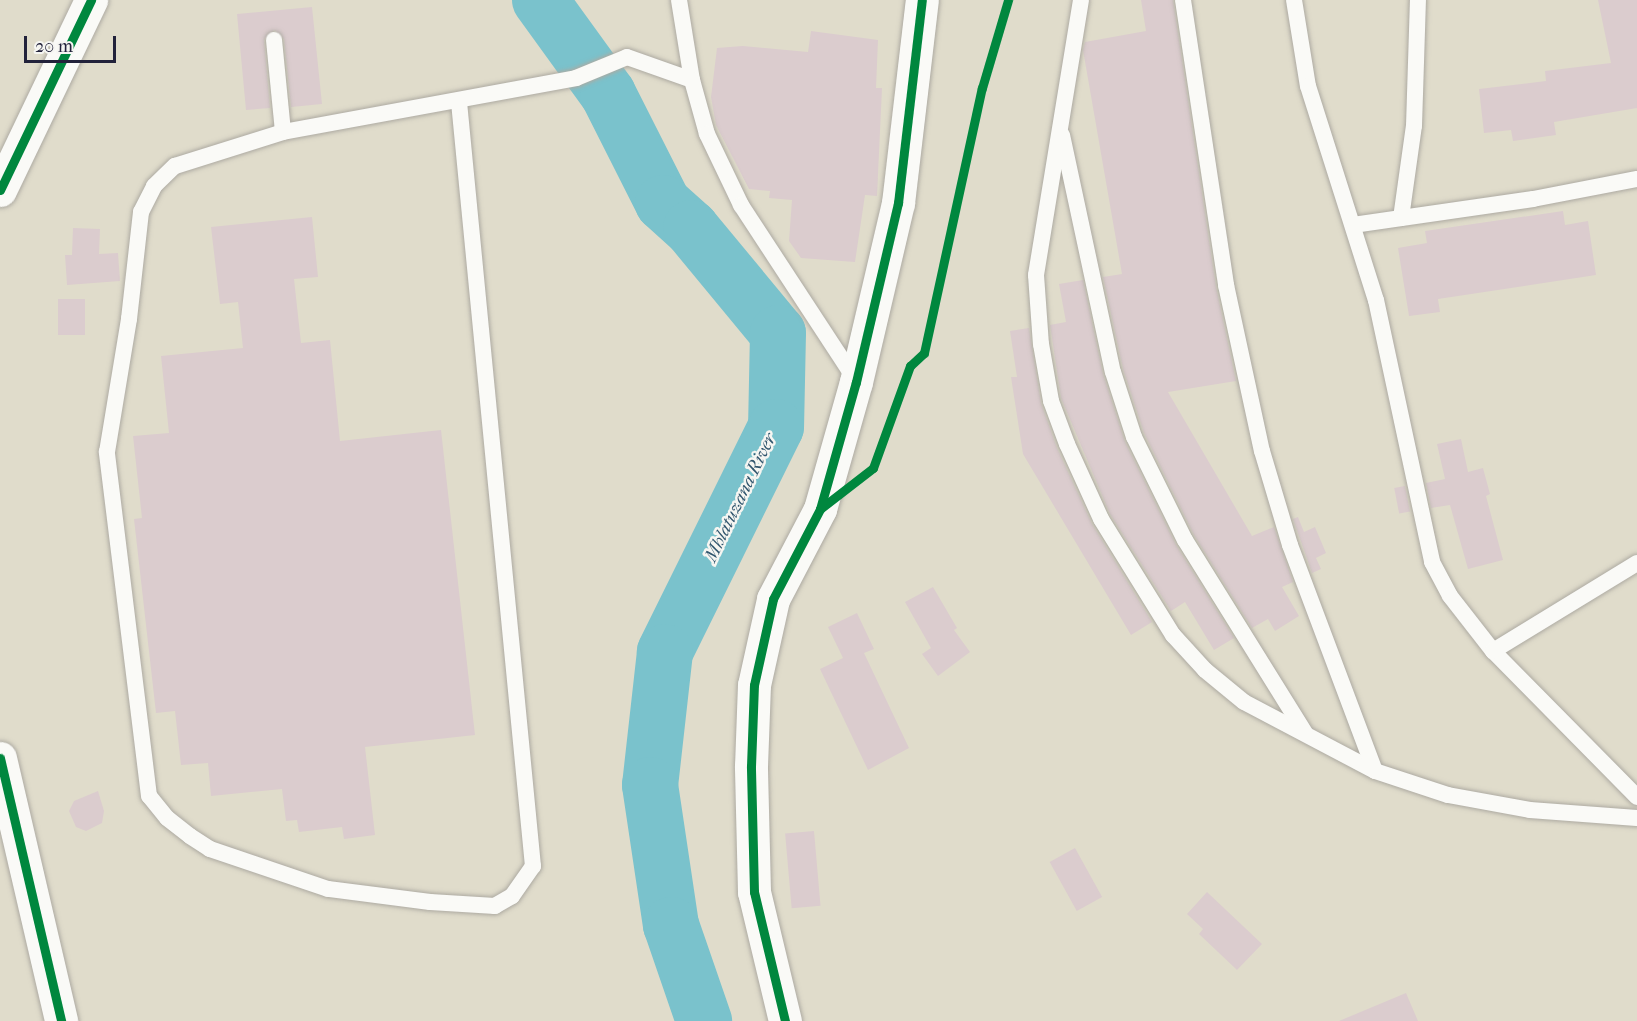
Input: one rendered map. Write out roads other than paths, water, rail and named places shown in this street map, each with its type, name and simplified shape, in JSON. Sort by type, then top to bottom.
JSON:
[{"type":"street","points":[[0,190],[92,0]]},
{"type":"street","points":[[785,1021],[754,892],[751,766],[754,685],[773,599],[820,509],[856,381],[898,203],[922,0]]},
{"type":"street","points":[[0,758],[61,1021]]},
{"type":"lane","points":[[679,0],[692,80],[711,144],[741,205],[769,252],[826,330],[856,381]]},
{"type":"lane","points":[[1081,0],[1036,275],[1041,344],[1051,401],[1066,444],[1101,519],[1173,635],[1205,670],[1244,702],[1375,771],[1448,795],[1530,810],[1637,819]]},
{"type":"lane","points":[[1183,0],[1226,285],[1262,451],[1290,545],[1375,771]]},
{"type":"lane","points":[[1294,0],[1308,86],[1376,300],[1432,562],[1450,596],[1493,651],[1637,797]]},
{"type":"lane","points":[[1401,218],[1414,126],[1418,0]]},
{"type":"lane","points":[[274,40],[283,132]]},
{"type":"lane","points":[[459,102],[533,866],[512,896],[495,906],[328,889],[210,849],[167,818],[149,796],[107,452],[129,319],[141,212],[154,186],[175,166],[283,132],[459,102],[576,78],[627,57],[692,80]]},
{"type":"lane","points":[[1060,126],[1113,372],[1134,437],[1185,540],[1239,633],[1306,735]]},
{"type":"lane","points":[[1353,225],[1637,179]]},
{"type":"lane","points":[[1493,651],[1637,563]]},
{"type":"waterway","name":"Mhlatuzana River","points":[[540,0],[608,94],[663,203],[691,228],[778,333],[776,427],[665,652],[650,785],[671,925],[704,1021]]}]
